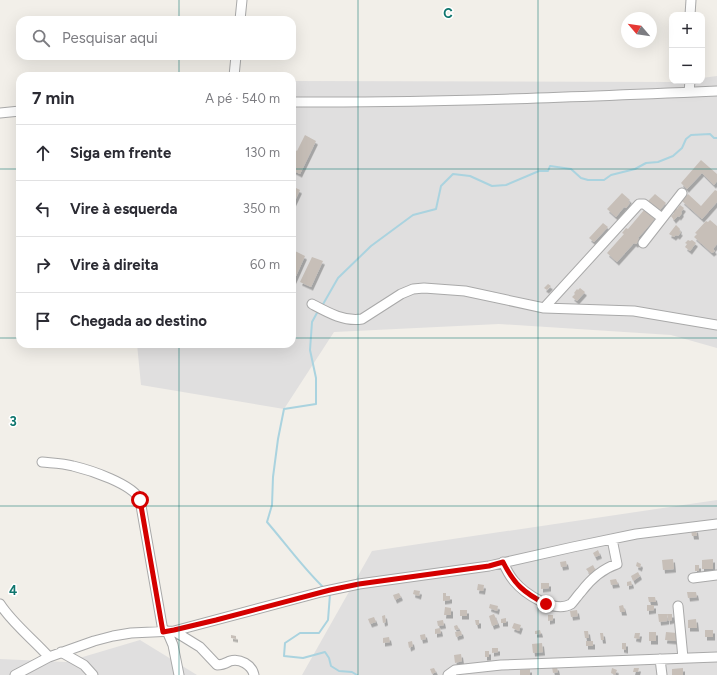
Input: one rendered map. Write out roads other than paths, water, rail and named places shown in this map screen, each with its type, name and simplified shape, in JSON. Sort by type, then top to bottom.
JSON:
[{"type":"street","points":[[240,16],[242,0]]},
{"type":"street","points":[[690,12],[691,0]]},
{"type":"street","points":[[234,72],[236,60]]},
{"type":"street","points":[[689,92],[690,84]]},
{"type":"street","points":[[296,102],[355,103],[717,91]]},
{"type":"street","points":[[0,113],[16,111]]},
{"type":"street","points":[[643,242],[682,193]]},
{"type":"street","points":[[544,308],[639,204],[644,204],[662,218]]},
{"type":"street","points":[[315,305],[327,312],[348,319],[362,319],[401,294],[424,288],[465,291],[544,308],[634,311],[717,325]]},
{"type":"street","points":[[42,462],[72,465],[85,469],[129,488],[138,495],[179,675]]},
{"type":"street","points":[[15,675],[28,667],[61,652],[113,636],[131,633],[168,631],[326,591],[366,583],[489,566],[636,534],[717,524]]},
{"type":"street","points":[[503,562],[515,582],[529,595],[546,604],[561,606],[571,604],[594,578],[607,568],[617,564],[612,539]]},
{"type":"street","points":[[693,578],[717,574]]},
{"type":"street","points":[[0,604],[6,614],[33,639],[49,657]]},
{"type":"street","points":[[678,606],[683,658]]},
{"type":"street","points":[[168,631],[200,647],[217,665],[232,661],[240,661],[251,668],[254,675]]},
{"type":"street","points":[[61,652],[84,665],[93,675]]},
{"type":"street","points":[[448,675],[455,670],[501,665],[717,657]]},
{"type":"street","points":[[660,659],[662,675]]},
{"type":"waterway","points":[[322,306],[338,278],[371,246],[413,215],[436,209],[441,186],[453,174],[470,176],[492,186],[506,185],[539,171],[548,171],[550,166],[571,169],[581,178],[588,180],[604,180],[611,175],[635,169],[646,163],[658,162],[673,156],[682,148],[686,139],[691,135],[710,134],[714,138],[717,138]]},
{"type":"waterway","points":[[318,311],[312,322],[310,350],[316,378],[316,404],[284,409],[273,477],[272,505],[267,522],[324,588]]},
{"type":"waterway","points":[[330,594],[328,620],[319,633],[300,633],[285,643],[284,656],[303,658],[325,652],[329,658],[331,666],[339,671],[352,672],[357,675]]}]
